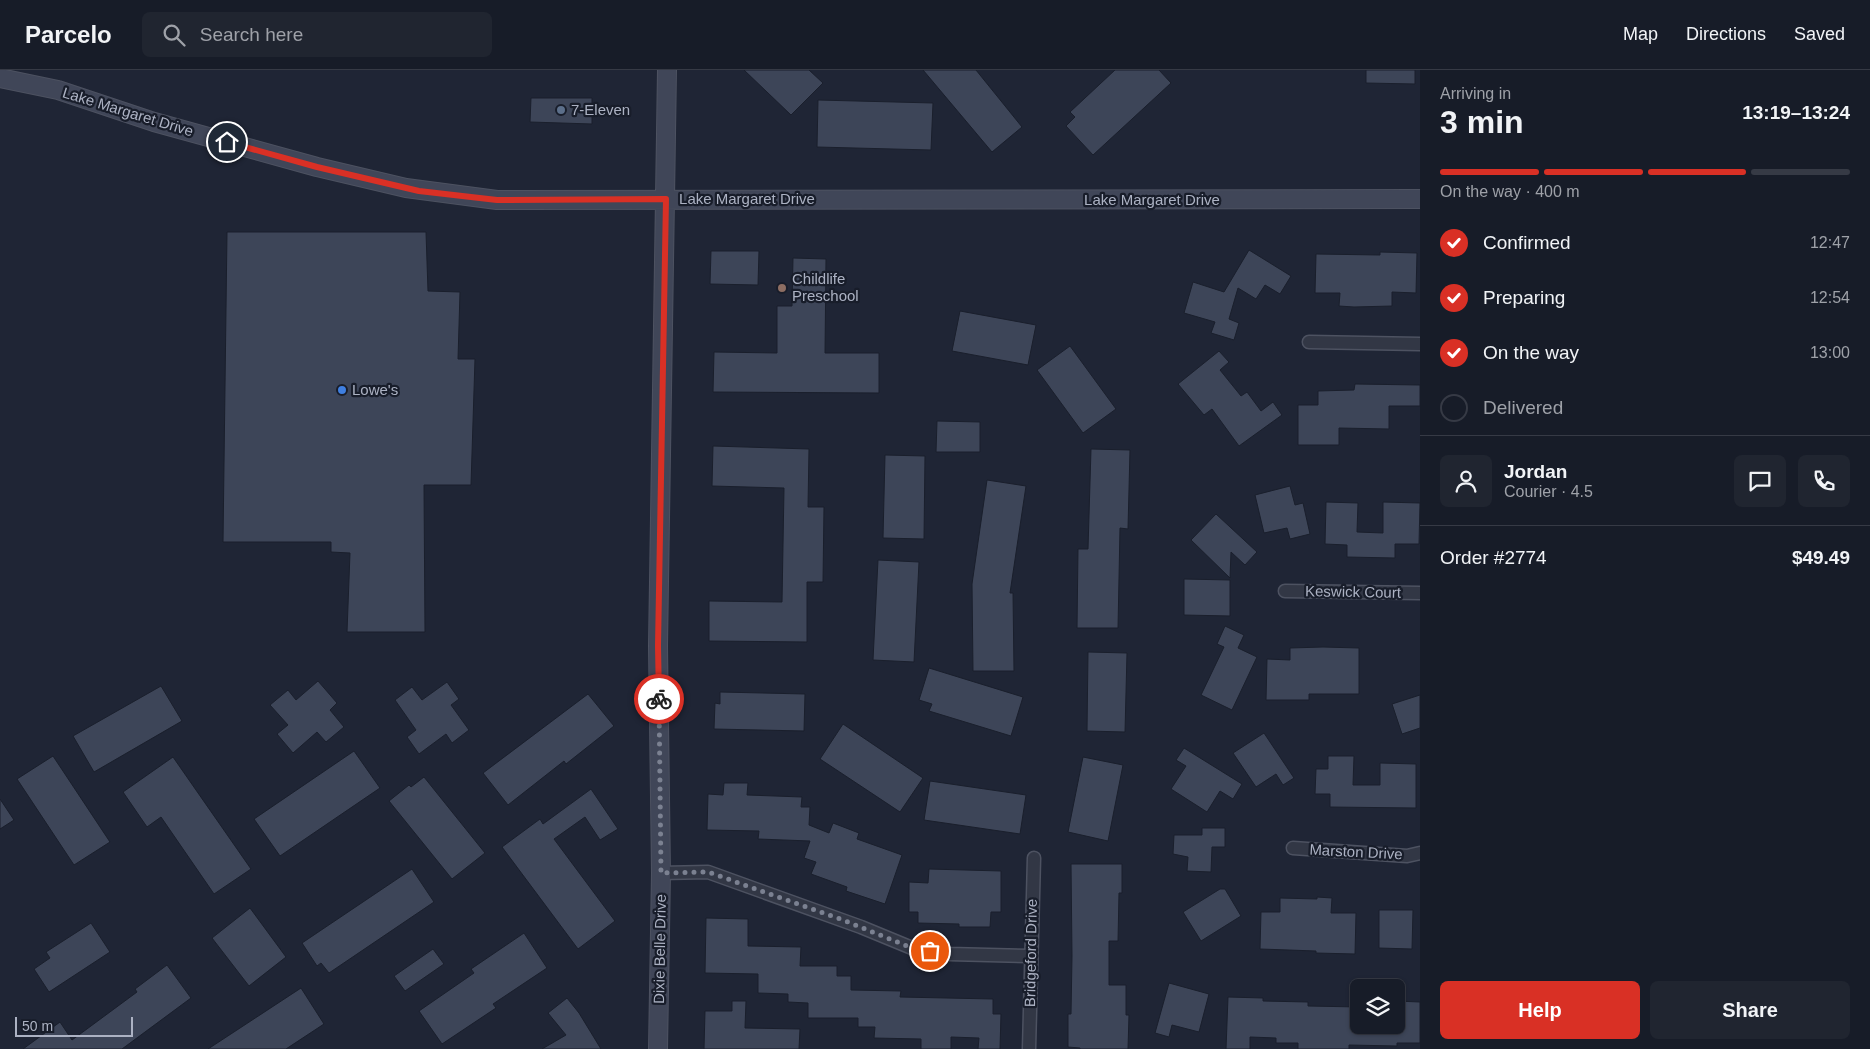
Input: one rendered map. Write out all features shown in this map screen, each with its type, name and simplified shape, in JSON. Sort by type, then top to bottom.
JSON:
[{"type":"street","name":"Dixie Belle Drive","points":[[658,1049],[661,873],[658,646],[667,70]]},
{"type":"street","name":"Lake Margaret Drive","points":[[0,78],[58,90],[154,122],[317,167],[406,188],[497,200],[1420,199]]},
{"type":"street","points":[[1309,342],[1420,344]]},
{"type":"street","name":"Keswick Court","points":[[1285,591],[1420,593]]},
{"type":"street","name":"Marston Drive","points":[[1293,848],[1407,856],[1420,853]]},
{"type":"street","name":"Bridgeford Drive","points":[[1029,1049],[1034,858]]},
{"type":"street","points":[[661,873],[708,872],[861,927],[912,948],[949,954],[1030,956]]},
{"type":"building","points":[[744,70],[809,70],[823,83],[791,115]]},
{"type":"building","points":[[923,70],[976,70],[1022,127],[992,152]]},
{"type":"building","points":[[1115,70],[1159,70],[1171,83],[1093,155],[1066,126],[1075,117],[1070,112]]},
{"type":"building","points":[[1366,70],[1415,70],[1415,84],[1366,83]]},
{"type":"building","name":"7-Eleven","points":[[531,98],[592,98],[592,124],[530,122]]},
{"type":"building","points":[[818,100],[933,103],[931,150],[817,147]]},
{"type":"building","points":[[227,232],[426,232],[428,291],[460,292],[458,359],[475,359],[471,485],[424,485],[425,632],[347,632],[350,553],[331,552],[331,542],[223,542]]},
{"type":"building","points":[[1249,250],[1291,276],[1280,294],[1265,285],[1256,299],[1238,288],[1229,319],[1239,323],[1234,340],[1211,333],[1215,322],[1184,313],[1193,282],[1224,292]]},
{"type":"building","points":[[711,251],[759,251],[758,285],[710,284]]},
{"type":"building","points":[[1380,252],[1417,253],[1416,293],[1392,292],[1392,306],[1354,307],[1339,306],[1340,293],[1315,293],[1316,254],[1380,255]]},
{"type":"building","points":[[793,258],[826,259],[825,353],[879,353],[879,393],[713,392],[714,352],[777,353],[777,306],[792,306]]},
{"type":"building","points":[[960,311],[1036,325],[1028,365],[952,351]]},
{"type":"building","points":[[1070,346],[1116,409],[1083,433],[1037,370]]},
{"type":"building","points":[[1219,351],[1229,362],[1220,370],[1241,396],[1247,392],[1261,411],[1273,402],[1282,415],[1239,446],[1212,409],[1204,415],[1178,384]]},
{"type":"building","points":[[1355,384],[1420,385],[1420,406],[1389,406],[1389,429],[1339,428],[1339,445],[1298,445],[1298,405],[1318,405],[1318,391],[1354,390]]},
{"type":"building","points":[[937,421],[980,422],[980,452],[936,452]]},
{"type":"building","points":[[713,446],[809,449],[808,507],[824,507],[823,582],[807,582],[807,642],[709,641],[709,601],[782,602],[784,488],[712,486]]},
{"type":"building","points":[[1091,449],[1130,450],[1128,529],[1120,528],[1118,628],[1077,628],[1078,549],[1088,549]]},
{"type":"building","points":[[885,455],[925,456],[924,539],[883,538]]},
{"type":"building","points":[[987,480],[1026,486],[1010,593],[1013,593],[1014,671],[973,671],[972,584]]},
{"type":"building","points":[[1290,486],[1295,505],[1303,503],[1310,534],[1290,539],[1287,528],[1264,533],[1255,495]]},
{"type":"building","points":[[1326,502],[1358,503],[1357,532],[1383,533],[1383,502],[1420,503],[1419,544],[1395,544],[1395,558],[1347,557],[1347,545],[1325,544]]},
{"type":"building","points":[[1216,514],[1257,552],[1245,565],[1231,552],[1230,578],[1191,540]]},
{"type":"building","points":[[878,560],[919,562],[914,662],[873,660]]},
{"type":"building","points":[[1184,579],[1230,580],[1230,616],[1184,615]]},
{"type":"building","points":[[1225,626],[1244,635],[1238,648],[1257,657],[1232,710],[1201,695],[1224,647],[1217,644]]},
{"type":"building","points":[[1290,648],[1359,648],[1359,694],[1309,694],[1309,700],[1266,700],[1267,659],[1290,660]]},
{"type":"building","points":[[1088,652],[1127,653],[1125,732],[1087,731]]},
{"type":"building","points":[[929,668],[1023,697],[1011,736],[929,711],[932,704],[919,700]]},
{"type":"building","points":[[318,681],[337,703],[330,710],[344,727],[326,742],[317,732],[293,753],[277,734],[288,725],[270,705],[288,690],[296,700]]},
{"type":"building","points":[[447,682],[459,699],[451,705],[469,730],[452,743],[446,734],[419,754],[407,737],[416,730],[395,700],[412,687],[422,700]]},
{"type":"building","points":[[161,686],[182,721],[94,772],[73,736]]},
{"type":"building","points":[[720,692],[805,694],[804,731],[714,729],[715,703],[720,704]]},
{"type":"building","points":[[588,694],[614,726],[566,764],[564,761],[508,805],[483,773]]},
{"type":"building","points":[[1420,695],[1420,728],[1402,734],[1392,704]]},
{"type":"building","points":[[843,724],[923,778],[900,812],[820,759]]},
{"type":"building","points":[[1264,733],[1294,778],[1283,785],[1276,774],[1256,787],[1233,753]]},
{"type":"building","points":[[1184,748],[1242,784],[1233,799],[1220,791],[1207,812],[1171,789],[1186,766],[1176,760]]},
{"type":"building","points":[[354,751],[380,788],[280,856],[254,819]]},
{"type":"building","points":[[53,756],[110,842],[74,865],[17,779]]},
{"type":"building","points":[[1328,756],[1354,756],[1353,785],[1380,785],[1380,763],[1416,764],[1416,808],[1330,807],[1330,794],[1315,794],[1316,769],[1328,769]]},
{"type":"building","points":[[173,757],[251,869],[214,894],[161,817],[147,827],[123,792]]},
{"type":"building","points":[[1083,757],[1123,765],[1108,841],[1068,832]]},
{"type":"building","points":[[424,777],[485,853],[452,879],[389,801],[409,785],[411,787]]},
{"type":"building","points":[[930,781],[1026,795],[1020,834],[924,820]]},
{"type":"building","points":[[724,783],[748,783],[747,795],[802,797],[801,807],[810,807],[809,825],[829,833],[833,823],[859,833],[857,839],[902,855],[885,904],[846,891],[847,887],[811,874],[816,862],[804,858],[810,841],[758,839],[759,831],[707,830],[708,794],[723,795]]},
{"type":"building","points":[[591,789],[618,829],[600,840],[585,817],[554,839],[615,921],[578,949],[502,847],[540,819],[543,824]]},
{"type":"building","points":[[0,799],[14,820],[0,829]]},
{"type":"building","points":[[1202,828],[1225,828],[1225,847],[1212,847],[1211,872],[1187,871],[1188,857],[1173,854],[1174,835],[1202,835]]},
{"type":"building","points":[[1071,864],[1122,864],[1122,893],[1119,893],[1118,941],[1109,941],[1109,985],[1126,985],[1126,1015],[1129,1015],[1128,1049],[1080,1049],[1068,1047],[1068,1014],[1071,1014],[1072,956]]},
{"type":"building","points":[[412,869],[434,902],[329,973],[321,963],[317,966],[302,943]]},
{"type":"building","points":[[929,869],[1001,871],[1001,912],[991,912],[990,927],[959,927],[959,924],[918,923],[918,912],[909,912],[909,882],[928,883]]},
{"type":"building","points":[[1220,889],[1225,889],[1241,916],[1201,941],[1183,912]]},
{"type":"building","points":[[1317,897],[1332,898],[1331,913],[1356,913],[1355,954],[1260,949],[1261,912],[1280,912],[1280,898],[1317,899]]},
{"type":"building","points":[[250,908],[286,957],[249,986],[212,938]]},
{"type":"building","points":[[1379,910],[1413,910],[1412,949],[1379,948]]},
{"type":"building","points":[[706,918],[748,919],[748,946],[801,947],[800,966],[837,966],[837,976],[851,976],[851,990],[901,991],[900,997],[993,999],[993,1014],[1001,1014],[1000,1049],[978,1049],[979,1038],[951,1037],[951,1049],[921,1049],[921,1039],[874,1038],[875,1027],[858,1027],[858,1018],[808,1018],[808,1003],[788,1002],[788,994],[758,993],[758,974],[705,973]]},
{"type":"building","points":[[91,923],[110,952],[49,992],[34,969],[50,958],[46,952]]},
{"type":"building","points":[[524,933],[547,968],[493,1004],[496,1008],[442,1044],[419,1011],[474,973],[471,969]]},
{"type":"building","points":[[433,949],[444,964],[405,991],[394,976]]},
{"type":"building","points":[[167,965],[191,998],[122,1049],[23,1049],[60,1022],[72,1040],[137,992],[135,989]]},
{"type":"building","points":[[1169,983],[1209,994],[1199,1032],[1172,1025],[1169,1037],[1155,1033]]},
{"type":"building","points":[[301,988],[324,1024],[286,1049],[208,1049]]},
{"type":"building","points":[[1228,997],[1263,998],[1263,1001],[1308,1002],[1308,1006],[1350,1007],[1350,1034],[1405,1034],[1405,1001],[1420,1002],[1420,1043],[1397,1043],[1397,1046],[1349,1045],[1349,1049],[1298,1049],[1298,1043],[1276,1043],[1276,1038],[1250,1037],[1250,1049],[1226,1049]]},
{"type":"building","points":[[567,998],[579,1013],[601,1049],[542,1049],[566,1035],[548,1013]]},
{"type":"building","points":[[732,1001],[746,1001],[745,1028],[800,1029],[799,1049],[704,1049],[705,1011],[732,1011]]},
{"type":"way so far","points":[[659,699],[661,873],[708,872],[843,920],[912,948],[930,951]]},
{"type":"place","name":"7-Eleven","points":[[561,110]]},
{"type":"place","name":"Childlife Preschool","points":[[782,288]]},
{"type":"place","name":"Lowe's","points":[[342,390]]},
{"type":"route","points":[[227,142],[317,167],[419,191],[497,200],[666,199],[658,646],[659,699]]}]
